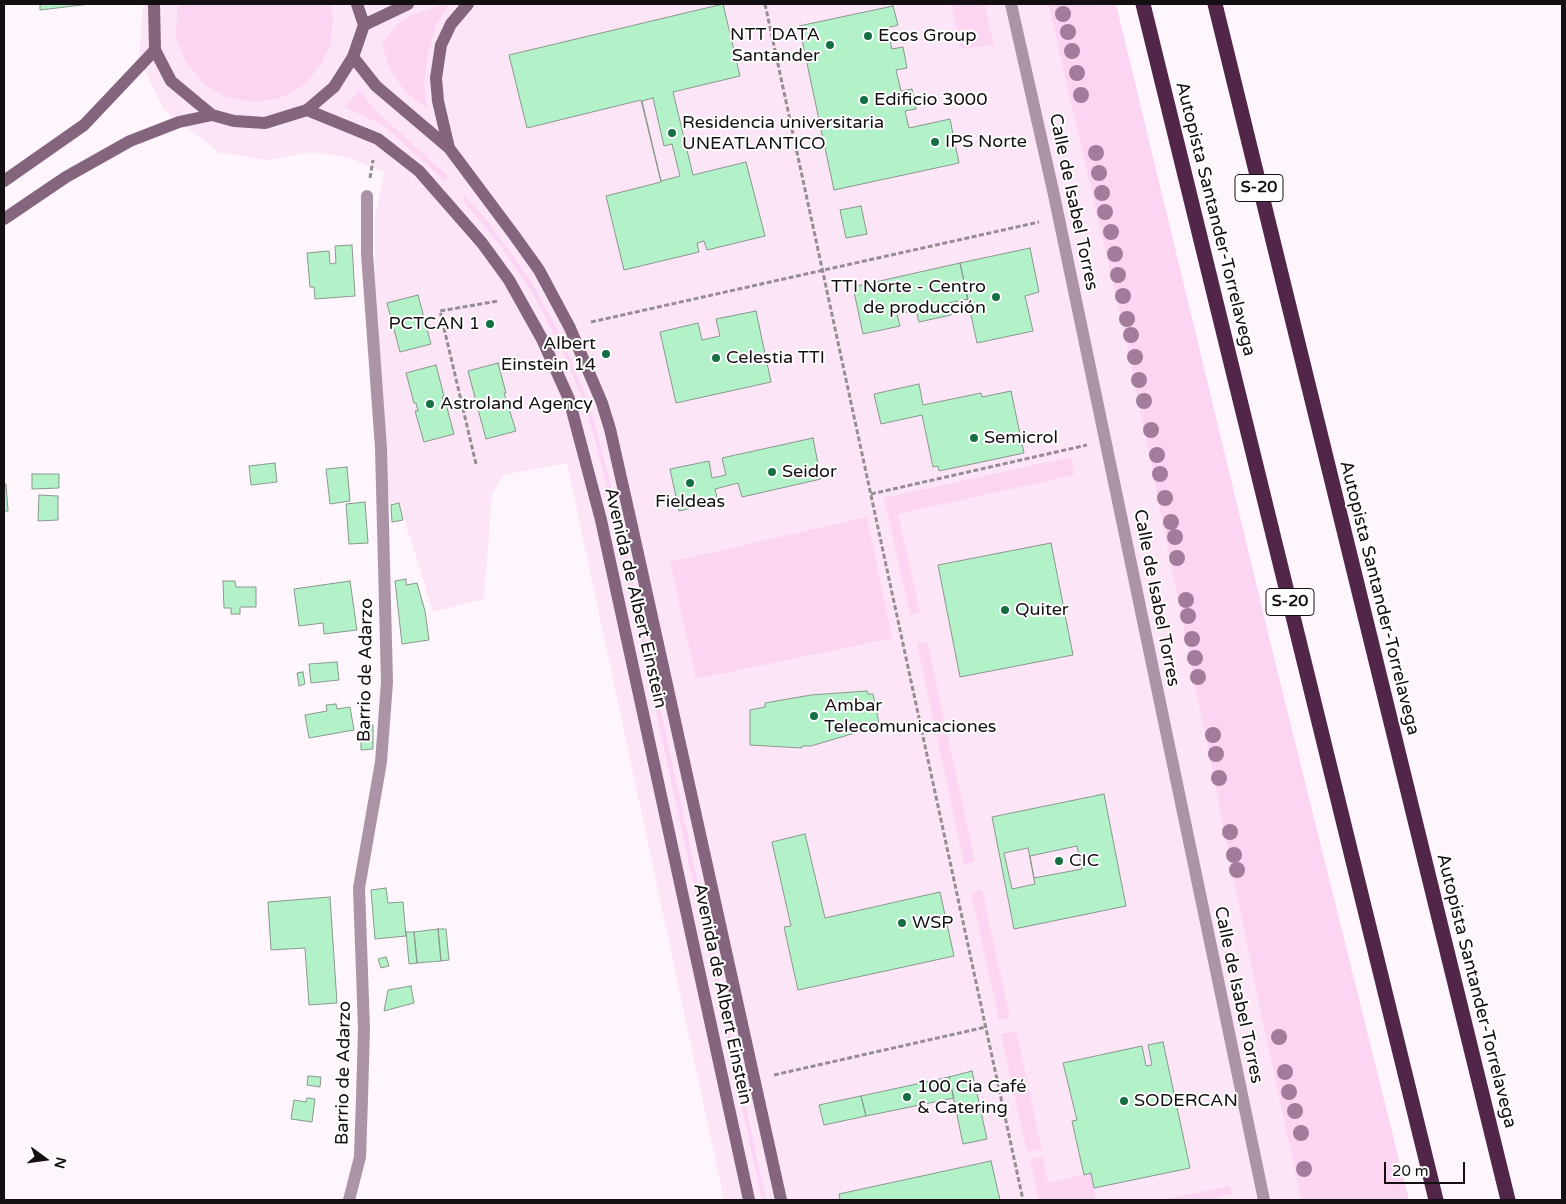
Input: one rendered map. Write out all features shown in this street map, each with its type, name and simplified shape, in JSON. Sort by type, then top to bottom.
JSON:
[{"type":"highway","name":"Autopista Santander-Torrelavega","points":[[1143,4],[1436,1200]]},
{"type":"highway","name":"Autopista Santander-Torrelavega","points":[[1214,4],[1508,1200]]},
{"type":"main road","points":[[154,4],[155,50],[171,81],[212,115],[234,121],[265,123],[307,110],[334,87],[353,56],[364,25],[358,4]]},
{"type":"main road","points":[[364,25],[408,4]]},
{"type":"main road","name":"Avenida de Albert Einstein","points":[[449,148],[438,100],[436,78],[441,45],[451,24],[468,4]]},
{"type":"main road","points":[[4,181],[84,125],[155,50]]},
{"type":"main road","name":"Avenida de Albert Einstein","points":[[353,56],[376,86],[449,148],[539,270],[570,328],[602,403],[610,429],[631,522],[781,1200]]},
{"type":"main road","name":"Avenida de Albert Einstein","points":[[307,110],[378,139],[420,171],[482,243],[509,280],[542,339],[569,399],[601,520],[749,1200]]},
{"type":"main road","points":[[4,220],[66,177],[130,141],[179,122],[212,115]]},
{"type":"street","name":"Calle de Isabel Torres","points":[[1011,4],[1054,196],[1264,1200]]},
{"type":"street","name":"Barrio de Adarzo","points":[[349,1200],[360,1157],[362,1098],[364,1029],[359,888],[381,762],[387,682],[381,448],[366,254],[367,196]]},
{"type":"path","points":[[765,4],[1023,1200]]},
{"type":"path","points":[[367,196],[378,139]]},
{"type":"path","points":[[591,322],[1039,222]]},
{"type":"path","points":[[476,464],[440,311],[519,297]]},
{"type":"path","points":[[871,494],[1088,445]]},
{"type":"path","points":[[755,1080],[986,1027]]},
{"type":"shaded area","points":[[143,4],[1048,4],[1125,336],[1257,995],[1301,1200],[724,1200],[567,463],[503,475],[492,494],[484,599],[433,612],[399,502],[391,504],[382,481],[375,317],[375,218],[384,172],[350,158],[312,152],[268,160],[220,153],[164,110],[139,59]]},
{"type":"shaded area","points":[[179,4],[330,4],[333,18],[331,43],[320,66],[303,86],[278,99],[252,102],[226,97],[203,83],[186,62],[176,37]]},
{"type":"shaded area","points":[[450,4],[436,25],[428,54],[424,81],[427,109],[404,90],[389,68],[382,43],[397,25],[409,16]]},
{"type":"shaded area","points":[[951,4],[985,4],[994,45],[961,49]]},
{"type":"shaded area","points":[[1048,4],[1116,4],[1271,645],[1409,1200],[1301,1200],[1257,995],[1125,336]]},
{"type":"shaded area","points":[[359,90],[374,109],[449,177],[445,181],[384,126],[345,107]]},
{"type":"shaded area","points":[[465,196],[488,222],[531,281],[557,328],[590,406],[619,516],[766,1200],[762,1200],[610,499],[595,439],[580,393],[561,347],[533,294],[500,245],[462,199]]},
{"type":"shaded area","points":[[1071,457],[1074,475],[898,514],[920,613],[910,615],[884,498]]},
{"type":"shaded area","points":[[867,517],[892,638],[696,679],[670,562]]},
{"type":"shaded area","points":[[927,641],[975,861],[964,864],[917,643]]},
{"type":"shaded area","points":[[982,890],[1010,1018],[999,1020],[971,893]]},
{"type":"shaded area","points":[[1016,1031],[1042,1149],[1027,1152],[1001,1034]]},
{"type":"shaded area","points":[[1043,1157],[1048,1183],[1091,1173],[1096,1200],[1039,1200],[1030,1159]]},
{"type":"shaded area","points":[[1230,1186],[1232,1194],[1219,1196],[1219,1200],[1161,1200]]},
{"type":"building","points":[[40,4],[90,4],[40,10]]},
{"type":"building","name":"Residencia universitaria UNEATLANTICO","points":[[723,4],[740,76],[673,92],[693,175],[746,162],[765,236],[707,250],[704,241],[697,243],[699,252],[624,270],[606,196],[661,182],[641,100],[527,128],[509,55]],"holes":[[[653,98],[664,146],[672,144],[680,176],[661,181],[642,101]]]},
{"type":"building","name":"Edificio 3000","points":[[893,6],[898,25],[887,28],[892,49],[903,47],[907,68],[896,70],[901,91],[912,89],[916,109],[905,111],[909,128],[950,119],[959,163],[834,190],[799,26]]},
{"type":"building","points":[[861,206],[867,234],[846,238],[840,210]]},
{"type":"building","points":[[352,245],[355,296],[315,299],[314,287],[310,287],[307,253],[329,251],[330,264],[336,263],[335,246]]},
{"type":"building","name":"TTI Norte - Centro de producción","points":[[1030,248],[1039,292],[1025,296],[1033,331],[977,343],[960,263]]},
{"type":"building","points":[[960,263],[968,299],[949,303],[951,315],[919,322],[916,310],[897,314],[900,326],[863,334],[853,287]]},
{"type":"building","name":"Astroland Agency","points":[[418,295],[431,344],[400,352],[387,303]]},
{"type":"building","name":"Celestia TTI","points":[[756,311],[771,382],[676,403],[660,332],[698,323],[702,340],[720,336],[716,319]]},
{"type":"building","name":"Astroland Agency","points":[[498,363],[506,393],[504,393],[516,431],[486,439],[478,409],[480,408],[478,400],[476,401],[468,371]]},
{"type":"building","name":"Astroland Agency","points":[[436,365],[444,396],[442,397],[444,404],[446,404],[454,434],[424,442],[415,411],[418,411],[416,403],[414,403],[406,373]]},
{"type":"building","name":"Semicrol","points":[[919,384],[923,405],[981,393],[982,397],[1011,391],[1024,453],[939,471],[938,466],[933,467],[922,415],[881,424],[874,394]]},
{"type":"building","name":"Seidor","points":[[813,438],[821,479],[742,497],[738,483],[715,489],[718,502],[679,511],[670,469],[709,461],[712,478],[726,475],[722,458]]},
{"type":"building","points":[[275,463],[277,482],[251,485],[249,466]]},
{"type":"building","points":[[347,467],[350,501],[330,504],[326,469]]},
{"type":"building","points":[[32,474],[59,474],[59,488],[32,489]]},
{"type":"building","points":[[4,484],[6,484],[8,511],[4,511]]},
{"type":"building","points":[[39,495],[58,496],[58,520],[38,521]]},
{"type":"building","points":[[365,502],[368,543],[349,544],[346,504]]},
{"type":"building","points":[[399,503],[403,520],[392,522],[391,505]]},
{"type":"building","name":"Quiter","points":[[1051,543],[1073,655],[960,677],[938,565]]},
{"type":"building","points":[[406,579],[406,585],[417,583],[425,611],[429,640],[402,644],[395,581]]},
{"type":"building","points":[[223,581],[235,581],[236,587],[256,587],[256,607],[240,607],[240,614],[231,614],[231,608],[224,608]]},
{"type":"building","points":[[350,581],[357,630],[324,634],[323,623],[299,626],[294,589]]},
{"type":"building","points":[[337,662],[339,680],[311,683],[309,664]]},
{"type":"building","points":[[303,672],[305,684],[299,686],[297,673]]},
{"type":"building","name":"Ambar Telecomunicaciones","points":[[867,691],[868,694],[873,694],[879,723],[874,725],[875,727],[811,746],[802,746],[802,748],[750,745],[750,710],[765,707],[765,703],[811,695]]},
{"type":"building","points":[[336,704],[337,709],[350,707],[354,730],[309,738],[305,715],[327,711],[326,705]]},
{"type":"building","points":[[361,725],[373,725],[373,749],[361,750]]},
{"type":"building","name":"CIC","points":[[1104,794],[1126,906],[1014,929],[992,817]]},
{"type":"building","points":[[805,834],[825,918],[940,892],[954,956],[798,990],[784,927],[791,926],[772,842]]},
{"type":"building","points":[[1077,846],[1082,869],[1034,878],[1030,856]]},
{"type":"building","points":[[1028,848],[1035,884],[1012,889],[1004,853]]},
{"type":"building","points":[[386,888],[388,903],[403,902],[406,936],[375,939],[371,890]]},
{"type":"building","points":[[330,897],[337,1003],[309,1005],[305,948],[271,950],[268,902]]},
{"type":"building","points":[[438,929],[446,929],[449,960],[441,961]]},
{"type":"building","points":[[438,929],[441,961],[417,963],[414,932]]},
{"type":"building","points":[[406,932],[414,932],[417,963],[409,964]]},
{"type":"building","points":[[386,957],[389,966],[381,968],[378,959]]},
{"type":"building","points":[[411,986],[414,1003],[384,1011],[388,990]]},
{"type":"building","name":"SODERCAN","points":[[1163,1042],[1190,1168],[1094,1188],[1091,1173],[1084,1175],[1072,1121],[1077,1120],[1063,1063],[1142,1046],[1146,1066],[1152,1065],[1148,1045]]},
{"type":"building","points":[[972,1071],[987,1139],[963,1144],[949,1077]]},
{"type":"building","points":[[308,1076],[321,1077],[320,1087],[307,1085]]},
{"type":"building","name":"100 Cia Café & Catering","points":[[949,1077],[954,1098],[866,1116],[861,1096]]},
{"type":"building","points":[[861,1096],[866,1116],[824,1125],[819,1105]]},
{"type":"building","points":[[307,1098],[315,1099],[312,1122],[291,1119],[294,1100],[306,1102]]},
{"type":"building","points":[[991,1161],[1000,1200],[840,1200],[839,1194]]},
{"type":"place","name":"Ecos Group","points":[[868,36]]},
{"type":"place","name":"NTT DATA Santander","points":[[830,45]]},
{"type":"place","name":"Edificio 3000","points":[[864,100]]},
{"type":"place","name":"Residencia universitaria UNEATLANTICO","points":[[672,133]]},
{"type":"place","name":"IPS Norte","points":[[935,142]]},
{"type":"place","name":"TTI Norte - Centro de producción","points":[[996,297]]},
{"type":"place","name":"PCTCAN 1","points":[[490,324]]},
{"type":"place","name":"Albert Einstein 14","points":[[606,354]]},
{"type":"place","name":"Celestia TTI","points":[[716,358]]},
{"type":"place","name":"Astroland Agency","points":[[430,404]]},
{"type":"place","name":"Semicrol","points":[[974,438]]},
{"type":"place","name":"Seidor","points":[[772,472]]},
{"type":"place","name":"Fieldeas","points":[[690,483]]},
{"type":"place","name":"Quiter","points":[[1005,610]]},
{"type":"place","name":"Ambar Telecomunicaciones","points":[[814,716]]},
{"type":"place","name":"CIC","points":[[1059,861]]},
{"type":"place","name":"WSP","points":[[902,923]]},
{"type":"place","name":"100 Cia Café & Catering","points":[[907,1097]]},
{"type":"place","name":"SODERCAN","points":[[1124,1101]]}]
